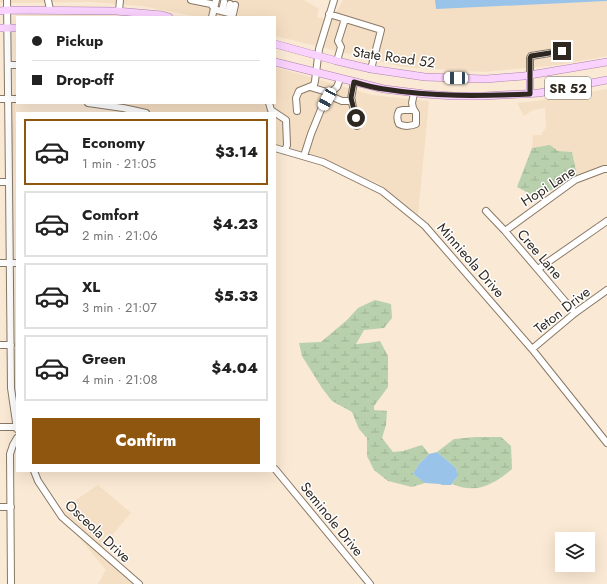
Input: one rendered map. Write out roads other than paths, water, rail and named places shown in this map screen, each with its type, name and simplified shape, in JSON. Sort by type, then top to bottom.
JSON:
[{"type":"main road","points":[[4,11],[119,11],[166,16]]},
{"type":"main road","points":[[0,28],[16,28]]},
{"type":"main road","name":"State Road 52","points":[[276,44],[371,69],[425,77],[486,78],[530,75],[607,62]]},
{"type":"main road","name":"SR 52","points":[[276,62],[384,89],[453,96],[530,94],[607,80]]},
{"type":"main road","points":[[530,75],[530,94]]},
{"type":"street","points":[[7,0],[4,11],[8,29],[11,345],[12,388],[16,420]]},
{"type":"street","points":[[48,0],[50,10]]},
{"type":"street","points":[[119,11],[120,0]]},
{"type":"street","points":[[191,0],[211,4],[220,10],[233,14],[225,2],[220,10],[213,16]]},
{"type":"street","points":[[297,111],[296,98],[299,91],[314,85],[317,73],[318,55],[334,0]]},
{"type":"street","points":[[329,14],[382,30],[371,69]]},
{"type":"street","points":[[337,61],[341,47],[338,41],[345,19]]},
{"type":"street","points":[[530,75],[531,56],[562,51]]},
{"type":"street","points":[[8,65],[16,65]]},
{"type":"street","points":[[304,156],[322,108],[330,93],[337,87],[340,79]]},
{"type":"street","points":[[354,82],[352,101],[357,126]]},
{"type":"street","points":[[310,87],[330,93],[335,98],[342,101],[352,101]]},
{"type":"street","points":[[414,93],[412,103],[414,110]]},
{"type":"street","points":[[0,99],[16,99]]},
{"type":"street","points":[[95,104],[141,112]]},
{"type":"street","points":[[276,113],[286,120],[287,145],[285,151]]},
{"type":"street","name":"Minnieola Drive","points":[[276,148],[323,162],[382,191],[425,226],[532,349],[607,443]]},
{"type":"street","name":"Hopi Lane","points":[[505,231],[575,180],[604,169],[607,170]]},
{"type":"street","points":[[0,182],[9,182]]},
{"type":"street","name":"Cree Lane","points":[[486,211],[575,313]]},
{"type":"street","points":[[538,269],[607,221]]},
{"type":"street","points":[[0,263],[16,263]]},
{"type":"street","name":"Teton Drive","points":[[532,349],[575,313],[607,290]]},
{"type":"street","points":[[0,345],[11,345]]},
{"type":"street","points":[[0,427],[16,428]]},
{"type":"street","points":[[11,584],[10,454],[16,440]]},
{"type":"street","name":"Seminole Drive","points":[[276,470],[370,584]]},
{"type":"street","name":"Osceola Drive","points":[[34,472],[38,481],[62,517],[139,584]]},
{"type":"street","points":[[0,507],[11,507]]},
{"type":"water","points":[[435,0],[607,0],[607,1],[436,9]]},
{"type":"water","points":[[437,452],[456,468],[458,476],[451,485],[425,483],[413,474],[419,464],[429,454]]}]
